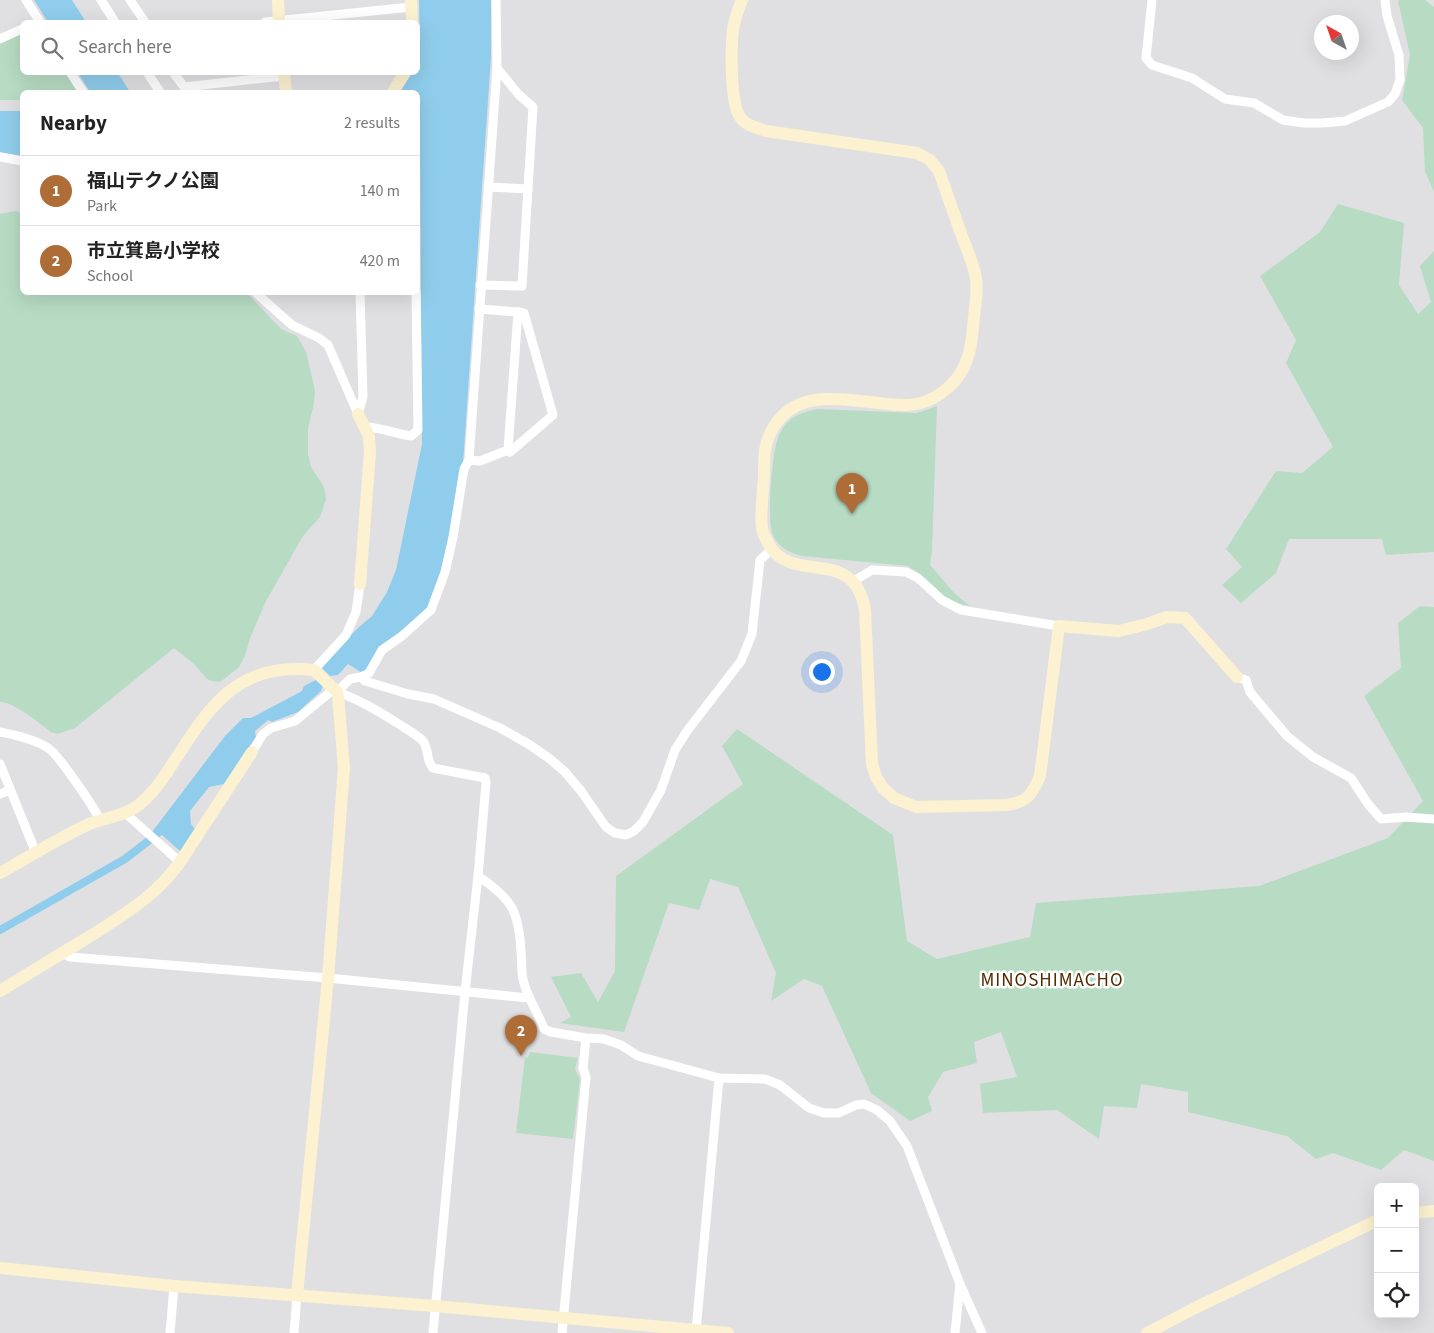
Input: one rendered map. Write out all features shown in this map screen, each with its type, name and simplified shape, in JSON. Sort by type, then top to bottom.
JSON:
[{"type":"street","points":[[26,0],[38,20]]},
{"type":"street","points":[[101,0],[114,20]]},
{"type":"street","points":[[130,0],[144,20]]},
{"type":"street","points":[[278,0],[279,20]]},
{"type":"street","points":[[0,991],[146,898],[170,877],[263,734],[271,728],[295,721],[350,679],[361,677],[369,672],[382,650],[416,624],[434,605],[454,537],[464,468],[469,460],[497,68],[496,0]]},
{"type":"street","points":[[742,0],[733,30],[732,95],[740,116],[748,125],[766,131],[917,153],[930,160],[939,171],[976,280],[972,343],[965,367],[941,394],[925,401],[907,405],[813,400],[795,406],[782,416],[771,430],[765,449],[761,517],[762,532],[772,549],[786,562],[802,566],[825,568],[840,573],[852,582],[861,595],[865,610],[872,764],[883,788],[894,798],[916,807],[1006,805],[1020,803],[1034,791],[1040,776],[1059,626]]},
{"type":"street","points":[[1152,0],[1146,58],[1152,65],[1192,78],[1225,98],[1254,103],[1283,120],[1322,123],[1345,121],[1388,102],[1395,94],[1400,80],[1399,54],[1387,16],[1385,0]]},
{"type":"street","points":[[294,20],[411,4],[412,20]]},
{"type":"street","points":[[0,38],[20,30]]},
{"type":"street","points":[[480,285],[522,286],[534,107],[519,95],[497,68]]},
{"type":"street","points":[[72,75],[82,90]]},
{"type":"street","points":[[149,75],[159,90]]},
{"type":"street","points":[[175,75],[184,87],[191,90],[278,75]]},
{"type":"street","points":[[181,75],[191,90]]},
{"type":"street","points":[[284,75],[286,90]]},
{"type":"street","points":[[395,90],[403,75]]},
{"type":"street","points":[[0,157],[20,161]]},
{"type":"street","points":[[488,187],[528,190]]},
{"type":"street","points":[[258,295],[292,326],[328,344],[369,436],[370,460],[356,612],[346,635],[314,670]]},
{"type":"street","points":[[358,414],[363,397],[360,295]]},
{"type":"street","points":[[365,427],[377,427],[396,434],[411,436],[418,430],[416,295]]},
{"type":"street","points":[[469,460],[480,461],[508,450],[510,452],[553,415],[524,313],[479,309]]},
{"type":"street","points":[[508,450],[518,312]]},
{"type":"street","points":[[361,677],[365,681],[401,692],[434,699],[500,728],[530,745],[565,772],[606,827],[615,833],[626,835],[634,831],[643,822],[661,790],[675,750],[741,661],[752,634],[760,560],[772,549]]},
{"type":"street","points":[[852,582],[872,570],[906,572],[918,578],[942,600],[961,610],[1059,626],[1119,631],[1147,624],[1167,616],[1185,618],[1237,677],[1246,680],[1250,692],[1288,736],[1313,757],[1351,778],[1368,804],[1381,819],[1406,817],[1434,818]]},
{"type":"street","points":[[0,873],[64,836],[136,807],[158,786],[199,723],[219,699],[234,687],[252,677],[276,670],[314,670],[335,690],[357,699],[386,715],[421,739],[427,749],[428,760],[433,768],[485,778],[478,876],[465,992],[433,1333]]},
{"type":"street","points":[[294,1333],[328,978],[344,768],[340,707],[335,690]]},
{"type":"street","points":[[0,732],[21,737],[50,749],[71,776],[100,820]]},
{"type":"street","points":[[0,764],[36,853]]},
{"type":"street","points":[[0,794],[10,790]]},
{"type":"street","points":[[125,812],[180,862]]},
{"type":"street","points":[[478,876],[501,893],[514,910],[520,929],[522,979],[544,1028],[551,1032],[604,1039],[638,1056],[719,1078],[765,1079],[780,1085],[810,1108],[824,1112],[839,1113],[864,1104],[877,1110],[890,1121],[907,1146],[960,1284],[982,1333]]},
{"type":"street","points":[[62,953],[70,957],[328,978],[530,998]]},
{"type":"street","points":[[562,1333],[586,1077],[583,1068],[586,1038]]},
{"type":"street","points":[[696,1331],[719,1078]]},
{"type":"street","points":[[1419,1213],[1434,1211]]},
{"type":"street","points":[[1147,1333],[1374,1222]]},
{"type":"street","points":[[0,1268],[174,1286],[435,1306],[728,1333]]},
{"type":"street","points":[[955,1333],[960,1284]]},
{"type":"street","points":[[170,1333],[174,1286]]},
{"type":"green space","points":[[1425,0],[1434,7],[1434,192],[1425,171],[1423,128],[1402,100],[1410,55],[1398,1]]},
{"type":"green space","points":[[20,33],[20,75],[67,75],[77,90],[20,90],[20,100],[0,100],[0,41]]},
{"type":"green space","points":[[1338,204],[1404,223],[1399,285],[1418,314],[1431,302],[1420,266],[1434,251],[1434,552],[1386,555],[1382,539],[1289,539],[1276,573],[1241,603],[1222,585],[1242,567],[1226,549],[1276,471],[1302,473],[1333,447],[1286,363],[1296,340],[1260,276],[1320,232]]},
{"type":"green space","points":[[15,211],[20,212],[20,295],[249,295],[281,329],[297,336],[306,352],[315,390],[308,429],[308,454],[311,467],[324,487],[326,499],[320,517],[303,536],[266,601],[239,667],[219,682],[212,681],[207,679],[194,664],[174,648],[75,728],[57,734],[51,732],[12,705],[0,702],[0,214]]},
{"type":"green space","points":[[937,406],[930,565],[955,594],[970,606],[947,599],[908,566],[802,556],[789,552],[779,544],[774,537],[770,520],[774,453],[779,435],[789,421],[806,412],[817,409],[917,413]]},
{"type":"green space","points":[[1420,606],[1434,607],[1434,1161],[1404,1150],[1381,1170],[1333,1153],[1316,1159],[1287,1136],[1188,1112],[1188,1092],[1141,1084],[1137,1108],[1104,1106],[1099,1139],[1057,1110],[983,1113],[980,1084],[1017,1077],[1001,1032],[974,1042],[977,1063],[943,1072],[928,1097],[932,1111],[910,1121],[871,1093],[822,986],[804,979],[771,1001],[776,973],[738,887],[710,879],[699,910],[669,903],[624,1032],[560,1023],[571,1017],[551,977],[581,973],[598,1002],[615,971],[616,876],[743,784],[722,746],[737,729],[893,835],[907,941],[937,959],[1030,937],[1036,903],[1259,886],[1388,838],[1423,801],[1364,696],[1401,668],[1398,623]]},
{"type":"green space","points":[[530,1052],[578,1058],[575,1069],[580,1079],[573,1139],[516,1133],[525,1057],[528,1058]]},
{"type":"water","points":[[34,0],[72,0],[85,20],[47,20]]},
{"type":"water","points":[[419,0],[491,0],[491,57],[463,464],[449,544],[430,609],[367,670],[362,673],[348,664],[338,675],[330,676],[322,668],[323,663],[372,616],[387,592],[396,570],[422,444],[420,90],[401,90],[411,75],[420,75]]},
{"type":"water","points":[[79,75],[119,75],[129,90],[89,90]]},
{"type":"water","points":[[0,111],[20,111],[20,156],[0,152]]},
{"type":"water","points":[[318,679],[323,685],[321,691],[298,712],[272,722],[268,720],[255,731],[256,737],[224,784],[209,787],[190,811],[191,824],[195,829],[181,852],[162,835],[158,838],[152,832],[225,736],[243,718],[251,718],[302,691],[304,686]]},
{"type":"waterway","points":[[0,930],[125,859],[156,835]]},
{"type":"place","name":"福山テクノ公園","points":[[852,514]]},
{"type":"place","name":"市立箕島小学校","points":[[521,1056]]},
{"type":"district","name":"MINOSHIMACHO","points":[[1052,979]]}]
